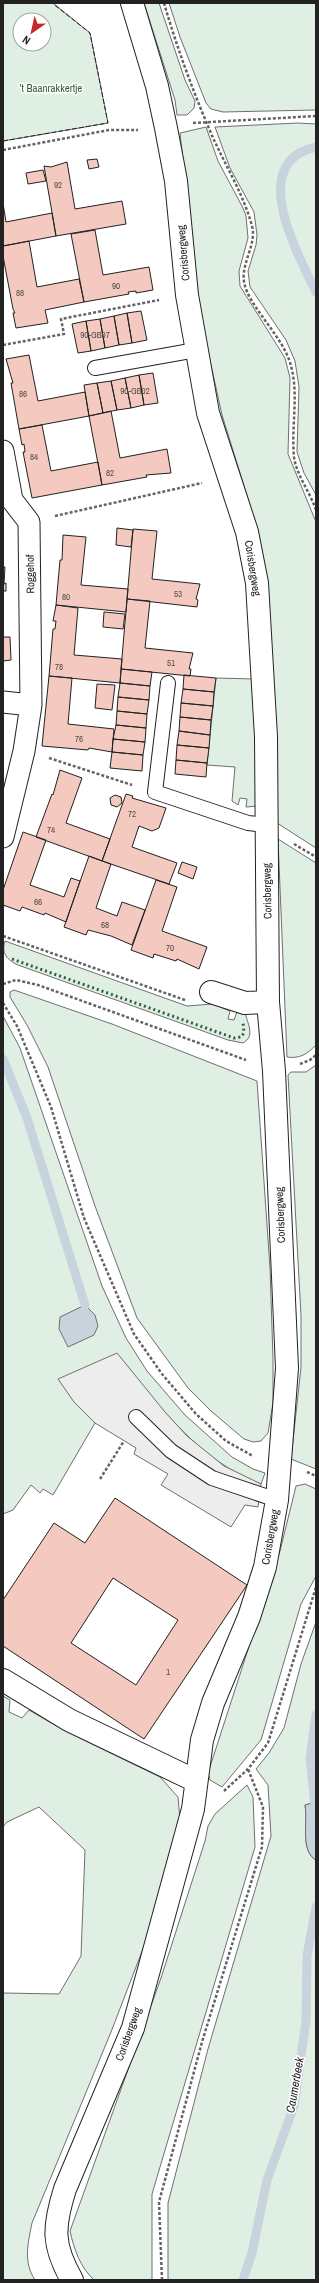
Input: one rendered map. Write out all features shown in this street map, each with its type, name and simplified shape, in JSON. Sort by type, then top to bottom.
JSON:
[{"type":"street","name":"Corisbergweg","points":[[72,2280],[62,2264],[56,2242],[56,2216],[65,2189],[133,2028],[193,1809],[202,1740],[213,1703],[249,1617],[264,1567],[277,1500],[287,1368],[274,1071],[268,1002],[266,737],[257,583],[247,532],[231,477],[208,413],[187,295],[176,181],[157,86],[132,3]]},
{"type":"street","points":[[3,451],[12,500],[29,522]]},
{"type":"street","name":"Roggehof","points":[[3,837],[24,751],[31,705],[29,522]]},
{"type":"street","points":[[3,702],[31,705]]},
{"type":"street","points":[[211,992],[246,1003],[268,1002]]},
{"type":"street","points":[[3,1680],[69,1720],[196,1781]]},
{"type":"lane","points":[[95,368],[196,350]]},
{"type":"lane","points":[[168,682],[155,792],[248,823],[266,825]]},
{"type":"lane","points":[[136,1417],[171,1451],[212,1478],[277,1500]]},
{"type":"path","points":[[164,3],[175,40],[206,121],[243,200],[253,228],[250,251],[244,269],[246,290],[282,343],[291,366],[294,392],[294,459],[316,510]]},
{"type":"path","points":[[3,150],[109,130],[150,130],[206,121],[316,116]]},
{"type":"path","points":[[3,345],[64,334],[61,318],[187,295]]},
{"type":"path","points":[[29,522],[231,477]]},
{"type":"path","points":[[24,751],[155,792]]},
{"type":"path","points":[[3,936],[191,1002],[211,992]]},
{"type":"path","points":[[3,984],[16,980],[38,985],[274,1071]]},
{"type":"path","points":[[3,1003],[18,1026],[51,1108],[84,1218],[134,1334],[181,1397],[196,1414],[216,1432],[243,1451],[256,1457],[279,1458]]},
{"type":"path","points":[[100,1479],[124,1442]]},
{"type":"path","points":[[193,1809],[219,1796],[248,1769],[268,1743],[316,1587]]},
{"type":"path","points":[[162,2280],[159,2202],[202,2042],[262,1847],[262,1807],[248,1769]]},
{"type":"green space","name":"'t Baanrakkertje","points":[[3,3],[53,3],[90,33],[108,123],[3,141]]},
{"type":"green space","points":[[144,3],[159,3],[185,80],[195,101],[194,108],[187,115],[177,115],[175,100]]},
{"type":"green space","points":[[169,3],[316,3],[316,110],[223,112],[211,109],[206,103],[180,37]]},
{"type":"green space","points":[[298,123],[316,124],[316,495],[304,473],[297,452],[299,387],[295,361],[286,340],[250,287],[248,271],[256,245],[257,235],[254,212],[230,168],[215,127]]},
{"type":"green space","points":[[206,127],[218,161],[246,216],[248,238],[239,271],[240,286],[285,358],[290,378],[288,454],[316,522],[316,848],[277,823],[250,505],[222,415],[200,315],[180,133]]},
{"type":"green space","points":[[216,678],[254,679],[258,806],[246,807],[247,799],[240,798],[238,805],[232,801],[235,767],[207,765]]},
{"type":"green space","points":[[278,839],[316,863],[316,1045],[310,1051],[296,1057],[287,1057]]},
{"type":"green space","points":[[5,941],[187,1006],[213,1004],[230,1011],[228,1019],[234,1020],[237,1012],[245,1012],[250,1029],[249,1037],[243,1043],[228,1040],[18,965],[11,961],[4,953]]},
{"type":"green space","points":[[14,990],[112,1024],[257,1081],[270,1268],[273,1358],[273,1403],[268,1433],[261,1441],[253,1442],[244,1439],[211,1411],[188,1388],[137,1318],[95,1206],[48,1067],[27,1025],[10,997],[10,992]]},
{"type":"green space","points":[[3,1016],[20,1048],[102,1286],[126,1338],[147,1371],[185,1415],[232,1457],[253,1469],[265,1473],[261,1484],[227,1467],[212,1457],[184,1433],[147,1391],[74,1402],[95,1423],[53,1495],[43,1489],[40,1493],[31,1485],[13,1510],[3,1514]]},
{"type":"green space","points":[[316,1065],[316,1469],[291,1459],[301,1367],[301,1316],[288,1075],[291,1072],[306,1072]]},
{"type":"green space","points":[[305,1484],[316,1489],[316,1576],[301,1604],[261,1740],[222,1787],[210,1780],[208,1773],[280,1551],[296,1486]]},
{"type":"green space","points":[[316,1622],[316,1802],[305,1805],[306,1843],[311,1856],[316,1860],[316,2280],[168,2280],[168,2203],[208,2049],[271,1836],[268,1785],[256,1769],[269,1753],[284,1728],[301,1664]]},
{"type":"green space","points":[[3,1696],[10,1700],[9,1712],[22,1718],[29,1710],[65,1731],[160,1777],[178,1797],[181,1832],[166,1889],[111,2032],[32,2223],[28,2245],[28,2259],[31,2273],[35,2280],[3,2280],[3,1993],[59,1994],[81,1956],[85,1850],[39,1807],[7,1822],[3,1827]]},
{"type":"green space","points":[[247,1785],[253,1797],[255,1847],[152,2194],[152,2280],[94,2280],[81,2264],[73,2244],[70,2231],[161,1978],[205,1841],[208,1826],[215,1814]]},
{"type":"shaded area","points":[[85,1305],[95,1315],[98,1326],[94,1335],[68,1347],[59,1329],[60,1317]]},
{"type":"shaded area","points":[[117,1353],[165,1412],[187,1436],[224,1466],[261,1484],[258,1507],[245,1505],[231,1527],[161,1485],[168,1474],[134,1454],[136,1448],[95,1423],[74,1402],[58,1379]]},
{"type":"shaded area","points":[[316,1802],[316,1860],[311,1856],[306,1843],[305,1805]]},
{"type":"building","points":[[97,159],[99,167],[89,169],[87,160]]},
{"type":"building","points":[[67,162],[75,209],[122,201],[126,224],[56,236],[44,166],[51,167]]},
{"type":"building","points":[[43,170],[46,181],[28,184],[26,173]]},
{"type":"building","points":[[3,203],[6,222],[52,213],[56,236],[3,246]]},
{"type":"building","points":[[95,230],[103,275],[149,267],[153,290],[136,293],[136,291],[128,292],[129,294],[84,302],[71,234]]},
{"type":"building","points":[[29,241],[37,287],[79,279],[84,302],[45,310],[48,323],[16,328],[13,313],[15,313],[3,256],[3,246]]},
{"type":"building","points":[[141,311],[147,340],[132,343],[127,313]]},
{"type":"building","points":[[127,313],[132,343],[119,345],[114,316]]},
{"type":"building","points":[[114,316],[119,345],[105,348],[100,319]]},
{"type":"building","points":[[100,319],[105,348],[91,351],[86,321]]},
{"type":"building","points":[[86,321],[91,351],[78,353],[72,324]]},
{"type":"building","points":[[29,355],[38,401],[85,392],[89,416],[19,429],[11,383],[13,383],[6,359]]},
{"type":"building","points":[[153,373],[158,403],[144,405],[139,375]]},
{"type":"building","points":[[139,375],[144,405],[131,408],[125,378]]},
{"type":"building","points":[[125,378],[131,408],[117,410],[111,381]]},
{"type":"building","points":[[111,381],[117,410],[103,413],[97,383]]},
{"type":"building","points":[[97,383],[103,413],[89,416],[84,385]]},
{"type":"building","points":[[111,411],[120,458],[167,449],[171,473],[146,475],[147,477],[102,485],[89,416]]},
{"type":"building","points":[[42,425],[51,471],[98,462],[102,485],[32,498],[23,452],[25,452],[24,444],[22,445],[19,429]]},
{"type":"building","points":[[117,528],[133,530],[131,547],[116,545]]},
{"type":"building","points":[[133,529],[157,531],[152,579],[200,584],[196,599],[198,600],[197,607],[127,599]]},
{"type":"building","points":[[63,535],[86,537],[81,585],[128,589],[126,612],[56,605],[60,560],[62,560]]},
{"type":"building","points":[[3,567],[5,567],[4,584],[6,583],[6,591],[3,591]]},
{"type":"building","points":[[127,599],[150,601],[145,648],[193,653],[189,669],[191,669],[190,676],[121,669]]},
{"type":"building","points":[[56,605],[78,608],[74,655],[122,659],[120,683],[49,676],[53,629],[55,629],[56,621],[53,621]]},
{"type":"building","points":[[104,612],[125,614],[123,629],[103,627]]},
{"type":"building","points":[[3,637],[10,637],[11,660],[3,661]]},
{"type":"building","points":[[121,669],[152,672],[150,686],[120,683]]},
{"type":"building","points":[[184,675],[216,678],[214,692],[183,689]]},
{"type":"building","points":[[49,676],[72,678],[68,724],[114,729],[112,752],[89,748],[88,750],[42,746]]},
{"type":"building","points":[[120,683],[150,686],[149,700],[118,697]]},
{"type":"building","points":[[97,684],[115,685],[112,710],[95,708]]},
{"type":"building","points":[[183,689],[214,692],[213,706],[181,703]]},
{"type":"building","points":[[118,697],[149,700],[147,714],[117,711]]},
{"type":"building","points":[[181,703],[213,706],[211,720],[180,717]]},
{"type":"building","points":[[117,711],[147,714],[146,728],[116,725]]},
{"type":"building","points":[[180,717],[211,720],[210,735],[179,731]]},
{"type":"building","points":[[116,725],[146,728],[145,742],[113,739]]},
{"type":"building","points":[[179,731],[210,735],[209,748],[177,745]]},
{"type":"building","points":[[113,739],[145,742],[143,755],[112,752]]},
{"type":"building","points":[[177,745],[209,748],[207,763],[176,760]]},
{"type":"building","points":[[112,752],[143,755],[142,771],[110,768]]},
{"type":"building","points":[[176,760],[207,763],[206,777],[175,774]]},
{"type":"building","points":[[60,770],[82,778],[66,823],[110,839],[102,861],[36,837],[52,794],[53,795]]},
{"type":"building","points":[[126,794],[133,796],[132,798],[166,808],[159,828],[152,831],[139,826],[132,847],[177,863],[169,884],[102,861]]},
{"type":"building","points":[[115,795],[121,797],[122,803],[117,807],[111,805],[110,798]]},
{"type":"building","points":[[23,832],[46,840],[30,885],[64,897],[71,878],[80,881],[66,922],[45,913],[44,915],[22,907],[20,911],[3,905],[3,890]]},
{"type":"building","points":[[89,856],[111,864],[96,908],[117,916],[122,902],[145,910],[132,945],[111,936],[88,930],[86,935],[64,927]]},
{"type":"building","points":[[182,862],[197,867],[193,879],[178,873]]},
{"type":"building","points":[[156,880],[177,887],[162,931],[207,947],[199,969],[177,959],[176,961],[154,954],[153,958],[131,950]]},
{"type":"building","points":[[115,1498],[247,1585],[144,1739],[3,1646],[3,1600],[54,1523],[85,1543]],"holes":[[[113,1578],[178,1620],[136,1685],[71,1643]]]},
{"type":"waterway","name":"Caumerbeek","points":[[316,147],[295,156],[284,171],[280,189],[283,211],[290,233],[316,292]]},
{"type":"waterway","points":[[3,1059],[27,1118],[85,1305]]},
{"type":"waterway","name":"Caumerbeek","points":[[316,1715],[310,1758],[316,1814]]},
{"type":"waterway","name":"Caumerbeek","points":[[243,2280],[252,2253],[267,2180],[294,2106],[306,2021],[307,1956],[316,1907]]},
{"type":"hedge","points":[[12,959],[234,1038],[241,1037],[244,1033],[243,1022]]},
{"type":"fence","points":[[3,141],[108,123],[90,33],[52,3]]}]
